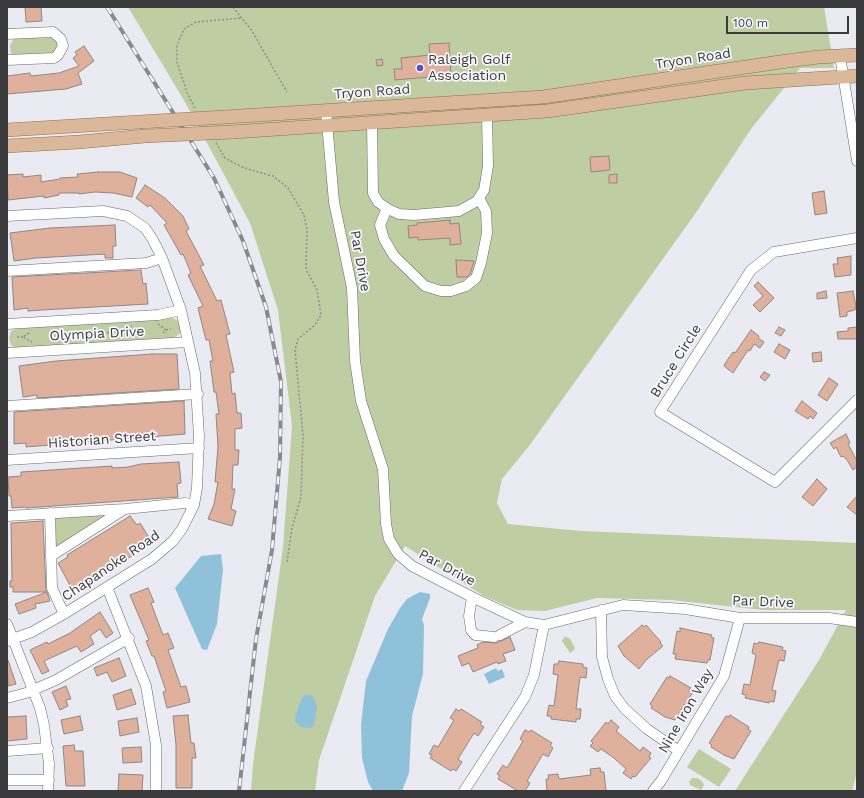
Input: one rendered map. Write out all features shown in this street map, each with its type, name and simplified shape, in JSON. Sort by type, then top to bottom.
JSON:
[{"type":"main road","name":"Tryon Road","points":[[7,130],[543,98],[780,62],[857,55]]},
{"type":"main road","points":[[7,146],[487,115],[571,108],[770,80],[857,76]]},
{"type":"street","points":[[7,34],[53,32],[61,39],[62,46],[58,55],[54,58],[7,60]]},
{"type":"street","points":[[840,56],[857,161]]},
{"type":"street","name":"Par Drive","points":[[326,111],[334,202],[352,288],[354,361],[361,401],[383,469],[386,524],[389,539],[398,554],[412,566],[472,597],[525,622],[544,625],[623,605],[685,609],[740,618],[829,618],[857,622]]},
{"type":"street","points":[[372,123],[373,193],[378,202],[387,208],[399,214],[414,215],[459,211],[470,206],[479,198],[484,190],[488,166],[487,115]]},
{"type":"street","points":[[387,208],[380,225],[384,240],[394,256],[425,286],[441,291],[450,291],[466,286],[476,278],[482,263],[487,233],[486,211],[479,198]]},
{"type":"street","name":"Chapanoke Road","points":[[7,216],[103,211],[121,213],[133,218],[145,228],[162,258],[181,310],[198,394],[199,448],[197,488],[194,505],[182,529],[166,548],[64,614],[32,632],[10,640]]},
{"type":"street","name":"Bruce Circle","points":[[857,238],[774,252],[751,270],[660,412],[775,482],[857,400]]},
{"type":"street","points":[[7,271],[146,263],[162,258]]},
{"type":"street","name":"Olympia Drive","points":[[7,324],[158,315],[181,310]]},
{"type":"street","name":"Olympia Drive","points":[[7,353],[188,342]]},
{"type":"street","points":[[7,406],[198,394]]},
{"type":"street","name":"Historian Street","points":[[7,460],[199,448]]},
{"type":"street","points":[[7,516],[125,509],[185,503],[194,505]]},
{"type":"street","points":[[51,556],[125,509]]},
{"type":"street","points":[[50,513],[52,588],[64,614]]},
{"type":"street","points":[[107,587],[129,638],[150,702],[156,745],[156,791]]},
{"type":"street","points":[[472,597],[468,616],[471,630],[475,635],[497,636],[525,622]]},
{"type":"street","points":[[601,610],[602,658],[615,696],[625,709],[647,729],[679,751]]},
{"type":"street","name":"Nine Iron Way","points":[[653,791],[661,781],[724,676],[740,618]]},
{"type":"street","points":[[7,624],[10,640],[33,690],[43,719],[48,748],[48,791]]},
{"type":"street","points":[[464,791],[524,697],[534,675],[544,625]]},
{"type":"street","points":[[7,698],[33,690],[82,666],[129,638]]},
{"type":"street","points":[[7,751],[48,748]]},
{"type":"street","points":[[7,780],[49,780]]},
{"type":"path","points":[[233,7],[252,31],[287,92]]},
{"type":"path","points":[[198,113],[188,95],[177,62],[177,45],[184,29],[196,22],[242,18]]},
{"type":"path","points":[[215,142],[225,158],[244,168],[273,176],[288,188],[304,215],[307,229],[306,269],[317,290],[321,315],[315,325],[298,340],[295,350],[303,435],[301,497],[292,528],[287,562]]},
{"type":"path","points":[[157,324],[166,330]]},
{"type":"path","points":[[125,332],[128,328],[136,325]]},
{"type":"path","points":[[90,334],[94,329],[99,333],[125,332],[136,337]]},
{"type":"path","points":[[159,336],[166,330],[171,329]]},
{"type":"path","points":[[51,330],[65,335]]},
{"type":"path","points":[[18,337],[23,337],[34,331]]},
{"type":"path","points":[[49,342],[65,335],[90,334],[94,338],[99,333]]},
{"type":"path","points":[[23,337],[34,343]]},
{"type":"green space","name":"Raleigh Golf Association","points":[[128,7],[824,7],[834,68],[800,68],[751,129],[695,214],[529,446],[502,479],[497,503],[508,524],[581,531],[857,543],[857,772],[852,791],[735,791],[819,660],[846,610],[763,610],[671,600],[597,598],[545,611],[517,610],[484,596],[405,546],[375,596],[319,760],[315,791],[251,791],[253,764],[283,547],[292,426],[278,310],[250,223],[185,102]]},
{"type":"green space","points":[[49,35],[56,39],[58,47],[55,53],[16,57],[11,54],[10,45],[14,39]]},
{"type":"green space","points":[[171,317],[178,321],[180,328],[180,333],[172,340],[17,349],[11,345],[9,338],[11,331],[18,327]]},
{"type":"green space","points":[[103,513],[105,515],[55,548],[54,519],[56,516]]},
{"type":"green space","points":[[565,636],[570,639],[575,649],[570,653],[562,641]]},
{"type":"green space","points":[[699,749],[731,769],[719,787],[687,767]]},
{"type":"green space","points":[[692,778],[697,778],[702,781],[704,785],[701,790],[690,785],[689,782]]},
{"type":"water","points":[[221,554],[223,570],[217,624],[207,650],[202,649],[175,588],[201,556]]},
{"type":"water","points":[[420,592],[430,594],[430,598],[422,619],[424,625],[423,674],[412,716],[409,773],[402,791],[373,791],[368,782],[362,758],[361,724],[366,681],[388,629],[400,608],[407,599]]},
{"type":"water","points":[[496,668],[498,671],[502,669],[505,677],[489,684],[484,674]]},
{"type":"water","points":[[304,695],[311,695],[314,698],[317,707],[314,725],[311,728],[301,727],[295,721],[298,707]]},
{"type":"building","points":[[25,7],[41,7],[42,21],[26,22]]},
{"type":"building","points":[[449,43],[451,75],[395,80],[394,69],[402,69],[401,58],[430,55],[429,44]]},
{"type":"building","points":[[84,46],[94,61],[78,73],[82,84],[66,89],[7,94],[7,76],[30,73],[31,76],[59,73],[79,66],[73,58],[77,55],[75,52]]},
{"type":"building","points":[[382,59],[383,65],[377,66],[376,60]]},
{"type":"building","points":[[609,156],[610,170],[591,172],[590,157]]},
{"type":"building","points":[[120,172],[137,178],[132,197],[113,193],[95,192],[79,194],[59,193],[59,195],[44,198],[44,196],[8,200],[7,175],[23,174],[23,177],[41,175],[41,182],[60,178],[78,177],[77,174]]},
{"type":"building","points":[[617,174],[617,183],[609,183],[609,175]]},
{"type":"building","points":[[145,185],[165,198],[183,216],[189,229],[186,231],[204,265],[200,266],[217,301],[221,300],[230,334],[226,335],[234,372],[230,373],[232,394],[235,393],[237,413],[241,413],[242,428],[235,429],[235,450],[239,450],[238,465],[233,465],[232,489],[235,489],[231,509],[236,511],[232,526],[208,519],[214,504],[218,482],[215,482],[218,447],[216,414],[219,414],[216,392],[214,392],[210,361],[213,361],[209,340],[206,340],[198,308],[203,306],[188,275],[191,273],[183,254],[181,255],[164,225],[167,223],[150,205],[148,207],[136,198]]},
{"type":"building","points":[[824,191],[827,213],[815,215],[812,193]]},
{"type":"building","points":[[450,220],[450,224],[459,223],[461,244],[450,245],[450,238],[418,240],[418,237],[409,238],[408,226],[417,225],[417,223]]},
{"type":"building","points":[[115,225],[116,246],[113,246],[113,258],[105,258],[105,254],[36,258],[14,261],[10,233],[50,228]]},
{"type":"building","points":[[851,256],[851,275],[835,277],[833,264],[838,264],[837,258]]},
{"type":"building","points":[[456,260],[474,261],[470,274],[467,277],[457,277]]},
{"type":"building","points":[[141,270],[143,284],[146,283],[148,304],[28,311],[28,308],[14,310],[12,277]]},
{"type":"building","points":[[758,282],[774,298],[760,312],[753,305],[763,296],[754,286]]},
{"type":"building","points":[[826,291],[827,298],[817,299],[817,293]]},
{"type":"building","points":[[853,291],[856,306],[855,310],[847,312],[847,316],[840,317],[837,293]]},
{"type":"building","points":[[779,327],[785,330],[781,336],[775,333]]},
{"type":"building","points":[[857,327],[857,339],[838,339],[837,332],[848,331],[848,328]]},
{"type":"building","points":[[751,330],[764,342],[760,348],[754,344],[750,351],[748,350],[733,373],[724,366],[733,352],[735,353]]},
{"type":"building","points":[[779,344],[790,350],[785,359],[774,352]]},
{"type":"building","points":[[821,352],[822,361],[813,362],[812,353]]},
{"type":"building","points":[[152,354],[177,354],[179,389],[37,398],[37,395],[23,397],[19,366],[56,361]]},
{"type":"building","points":[[764,372],[770,375],[765,381],[760,377]]},
{"type":"building","points":[[829,378],[838,384],[827,401],[818,395]]},
{"type":"building","points":[[184,401],[185,434],[26,447],[26,443],[14,444],[14,412]]},
{"type":"building","points":[[802,401],[817,413],[813,419],[810,416],[808,419],[795,411]]},
{"type":"building","points":[[846,434],[850,443],[848,444],[857,461],[857,467],[853,470],[847,460],[843,456],[841,457],[836,447],[834,449],[830,443]]},
{"type":"building","points":[[179,462],[181,483],[177,484],[178,497],[12,508],[11,496],[9,496],[8,477],[21,476],[21,472],[112,466],[112,468],[128,467],[141,464]]},
{"type":"building","points":[[817,479],[827,489],[813,506],[802,497]]},
{"type":"building","points":[[857,496],[857,515],[847,507]]},
{"type":"building","points":[[130,516],[137,525],[140,523],[152,542],[120,564],[73,591],[58,563],[68,557],[67,555]]},
{"type":"building","points":[[43,521],[46,592],[13,592],[13,587],[10,587],[10,581],[12,581],[11,523]]},
{"type":"building","points":[[148,588],[154,602],[151,603],[163,635],[168,633],[174,648],[168,650],[181,687],[186,686],[190,702],[167,708],[163,692],[166,691],[154,656],[152,656],[146,641],[149,640],[130,595]]},
{"type":"building","points":[[47,592],[50,601],[35,604],[36,608],[19,614],[15,604]]},
{"type":"building","points":[[100,612],[113,633],[106,638],[100,629],[90,636],[94,644],[81,652],[77,646],[44,661],[49,671],[42,674],[30,650],[47,642],[48,644],[70,633]]},
{"type":"building","points":[[642,625],[644,627],[646,625],[663,646],[646,660],[639,669],[624,656],[618,646]]},
{"type":"building","points":[[680,628],[712,635],[711,637],[714,638],[710,660],[708,660],[707,663],[675,659],[676,654],[673,654],[677,631],[680,632]]},
{"type":"building","points":[[510,637],[515,650],[503,654],[506,661],[498,664],[497,662],[473,672],[469,663],[462,666],[458,656],[478,648],[477,645],[483,642],[496,643]]},
{"type":"building","points":[[759,642],[783,647],[782,650],[786,651],[784,661],[779,660],[772,690],[776,691],[774,702],[770,701],[769,703],[745,698],[746,695],[742,694],[744,684],[750,685],[756,655],[752,653],[754,643],[758,644]]},
{"type":"building","points":[[119,658],[126,676],[112,682],[107,672],[97,676],[94,668]]},
{"type":"building","points":[[7,660],[16,684],[8,686]]},
{"type":"building","points":[[559,661],[583,664],[583,667],[587,668],[586,678],[580,677],[576,709],[581,709],[580,719],[576,719],[576,722],[551,719],[551,716],[547,716],[549,705],[554,706],[558,675],[553,674],[554,664],[558,664]]},
{"type":"building","points":[[670,676],[691,688],[689,690],[693,692],[675,720],[665,717],[651,708],[652,706],[650,704],[667,677],[669,678]]},
{"type":"building","points":[[66,686],[71,699],[66,700],[68,706],[60,710],[52,692]]},
{"type":"building","points":[[131,689],[136,704],[117,710],[113,695]]},
{"type":"building","points":[[456,709],[459,711],[461,709],[482,722],[480,724],[484,727],[478,736],[474,733],[458,759],[462,762],[456,771],[453,769],[451,771],[430,758],[432,755],[429,754],[434,745],[438,747],[454,720],[450,718]]},
{"type":"building","points":[[188,715],[191,743],[194,743],[196,758],[192,758],[192,788],[176,788],[176,745],[173,716]]},
{"type":"building","points":[[730,715],[749,727],[748,729],[751,731],[734,759],[711,747],[712,745],[709,743],[726,716],[729,717]]},
{"type":"building","points":[[26,716],[27,739],[7,741],[7,717]]},
{"type":"building","points":[[80,716],[83,730],[64,734],[61,720]]},
{"type":"building","points":[[137,718],[139,732],[120,736],[118,721]]},
{"type":"building","points":[[611,720],[619,727],[616,731],[640,751],[643,747],[651,753],[649,757],[651,758],[635,777],[633,776],[631,779],[623,773],[626,769],[614,758],[601,749],[598,752],[590,746],[593,743],[591,741],[606,722],[608,724]]},
{"type":"building","points":[[525,730],[529,732],[531,730],[552,743],[550,746],[553,748],[548,757],[543,754],[527,781],[530,783],[525,791],[518,791],[498,779],[500,776],[497,774],[503,765],[507,768],[523,741],[520,739]]},
{"type":"building","points":[[74,745],[75,751],[83,751],[85,786],[66,786],[63,746]]},
{"type":"building","points":[[141,747],[142,762],[123,763],[122,748]]},
{"type":"building","points":[[600,768],[601,772],[604,772],[606,791],[547,791],[546,779],[549,779],[548,775],[558,774],[559,779],[591,775],[590,769]]},
{"type":"building","points":[[119,774],[143,775],[142,791],[118,791]]},
{"type":"railway","points":[[107,7],[214,178],[243,241],[266,307],[281,382],[280,457],[272,550],[256,639],[239,791]]},
{"type":"place","name":"Raleigh Golf Association","points":[[420,68]]}]
